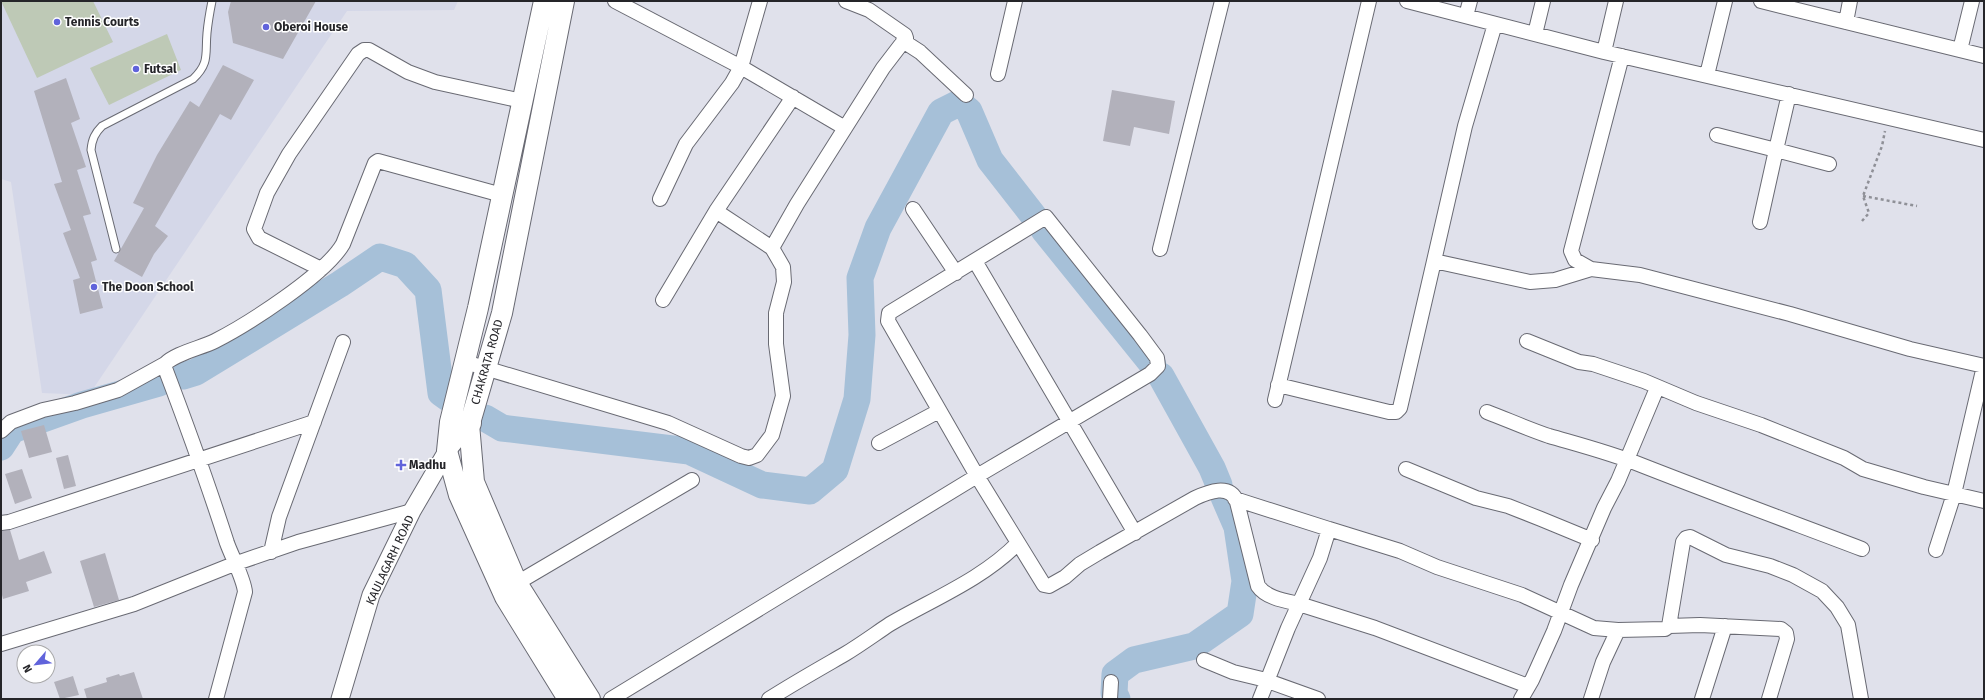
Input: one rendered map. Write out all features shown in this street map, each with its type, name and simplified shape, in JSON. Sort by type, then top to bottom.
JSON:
[{"type":"main road","name":"CHAKRATA ROAD","points":[[544,1],[465,362],[450,422],[447,451],[459,495],[505,597],[568,699]]},
{"type":"main road","name":"CHAKRATA ROAD","points":[[564,1],[502,313],[470,424],[474,482],[517,583],[590,699]]},
{"type":"street","points":[[615,1],[741,67],[845,128]]},
{"type":"street","points":[[660,199],[686,144],[732,83],[741,67],[760,1]]},
{"type":"street","points":[[772,248],[883,68],[906,37],[899,30],[869,10],[846,1]]},
{"type":"street","points":[[998,74],[1015,1]]},
{"type":"street","points":[[1160,249],[1222,1]]},
{"type":"street","points":[[1274,400],[1369,1]]},
{"type":"street","points":[[1407,1],[1604,52],[1984,140]]},
{"type":"street","points":[[1466,16],[1470,1]]},
{"type":"street","points":[[1535,34],[1543,1]]},
{"type":"street","points":[[1604,52],[1616,1]]},
{"type":"street","points":[[1707,75],[1725,1]]},
{"type":"street","points":[[1761,1],[1984,56]]},
{"type":"street","points":[[1846,22],[1850,1]]},
{"type":"street","points":[[1960,50],[1972,1]]},
{"type":"street","points":[[1278,385],[1389,412],[1396,412],[1400,408],[1464,126],[1495,24]]},
{"type":"street","points":[[903,41],[920,52],[966,95]]},
{"type":"street","points":[[321,269],[259,238],[255,234],[254,229],[267,193],[289,154],[358,54],[364,50],[369,50],[408,72],[435,82],[522,101]]},
{"type":"street","points":[[1622,56],[1571,252],[1575,260],[1591,269],[1647,277],[1782,312],[1910,349],[1984,366],[1954,494],[1936,550]]},
{"type":"street","points":[[1760,222],[1789,94]]},
{"type":"street","points":[[663,300],[716,211],[794,97]]},
{"type":"street","points":[[1717,135],[1829,164]]},
{"type":"street","points":[[1,431],[11,422],[43,410],[75,403],[118,390],[165,364],[215,341],[254,318],[321,269],[337,255],[343,244],[374,163],[378,161],[502,194]]},
{"type":"street","points":[[913,209],[956,272]]},
{"type":"street","points":[[465,362],[668,423],[741,456],[749,458],[756,455],[772,435],[783,396],[776,344],[776,313],[784,282],[783,267],[772,248],[716,211]]},
{"type":"street","points":[[611,699],[976,476],[1150,374],[1158,366],[1157,358],[1046,217],[889,313],[887,316],[888,321],[976,476],[1042,583],[1046,586],[1065,577],[1080,564],[1208,492],[1229,492],[1235,499],[1260,590],[1270,595],[1375,628],[1528,686]]},
{"type":"street","points":[[975,261],[1135,533]]},
{"type":"street","points":[[1434,261],[1530,282],[1555,280],[1591,269]]},
{"type":"street","points":[[1526,341],[1579,362],[1593,364],[1830,452],[1863,469],[1924,487],[1984,501]]},
{"type":"street","points":[[271,552],[279,517],[343,342]]},
{"type":"street","points":[[165,364],[165,368],[200,460],[234,564],[243,581],[245,592],[216,699]]},
{"type":"street","points":[[1521,699],[1562,614],[1571,585],[1592,540],[1604,508],[1627,460],[1657,388]]},
{"type":"street","points":[[879,443],[939,411]]},
{"type":"street","points":[[1487,412],[1504,420],[1549,435],[1580,443],[1627,460],[1862,549]]},
{"type":"street","points":[[1,523],[9,522],[314,422]]},
{"type":"street","name":"KAULAGARH ROAD","points":[[340,699],[371,595],[412,511],[447,451],[470,424]]},
{"type":"street","points":[[1406,469],[1476,498],[1508,506],[1592,540]]},
{"type":"street","points":[[517,583],[692,480]]},
{"type":"street","points":[[1235,499],[1400,551],[1438,567],[1548,605],[1562,614],[1594,628],[1618,630],[1665,629],[1669,626],[1725,626],[1781,629],[1786,633],[1787,639],[1769,699]]},
{"type":"street","points":[[1,644],[134,604],[234,564],[298,542],[412,511]]},
{"type":"street","points":[[1260,699],[1288,628],[1320,558],[1329,529]]},
{"type":"street","points":[[1669,626],[1674,586],[1683,542],[1686,538],[1690,537],[1726,555],[1770,566],[1793,575],[1822,591],[1837,607],[1848,625],[1861,699]]},
{"type":"street","points":[[768,699],[845,654],[891,624],[972,578],[995,563],[1018,543]]},
{"type":"street","points":[[1702,699],[1725,626]]},
{"type":"street","points":[[1591,699],[1603,662],[1618,630]]},
{"type":"street","points":[[1204,660],[1233,672],[1267,680],[1318,699]]},
{"type":"street","points":[[1110,699],[1111,682]]},
{"type":"lane","points":[[116,249],[91,150],[92,141],[96,132],[102,126],[194,79],[202,71],[207,59],[207,33],[212,1]]},
{"type":"path","points":[[1862,221],[1870,213],[1863,196],[1882,146],[1888,118]]},
{"type":"path","points":[[1863,196],[1917,206]]},
{"type":"shaded area","name":"The Doon School","points":[[1,1],[458,1],[454,10],[347,11],[89,395],[42,393],[11,182],[1,179]]},
{"type":"green space","name":"Tennis Courts","points":[[1,1],[93,1],[113,42],[37,78]]},
{"type":"green space","name":"Futsal","points":[[167,34],[181,70],[109,105],[90,68]]},
{"type":"building","name":"Oberoi House","points":[[231,1],[316,1],[283,59],[233,43],[228,12]]},
{"type":"building","points":[[223,65],[254,80],[231,120],[220,114],[155,226],[168,236],[154,254],[142,277],[114,261],[144,208],[133,203],[157,155],[190,101],[199,107]]},
{"type":"building","points":[[66,78],[80,119],[71,123],[86,167],[77,170],[91,214],[83,216],[97,260],[91,262],[103,308],[80,314],[73,280],[80,278],[63,233],[71,230],[54,184],[62,182],[34,91]]},
{"type":"building","points":[[1112,90],[1175,101],[1169,134],[1134,127],[1130,146],[1103,141]]},
{"type":"building","points":[[44,425],[52,452],[29,458],[21,431]]},
{"type":"building","points":[[68,455],[76,486],[64,489],[56,458]]},
{"type":"building","points":[[22,469],[32,498],[15,504],[5,474]]},
{"type":"building","points":[[10,530],[19,560],[44,551],[52,573],[26,582],[29,591],[3,599],[1,591],[1,531]]},
{"type":"building","points":[[105,553],[119,600],[94,607],[80,561]]},
{"type":"building","points":[[134,672],[143,699],[87,699],[84,689],[107,682],[106,678]]},
{"type":"building","points":[[73,676],[79,695],[60,699],[55,684],[56,681]]},
{"type":"waterway","points":[[485,418],[502,428],[689,451],[762,485],[810,491],[835,470],[857,399],[862,335],[860,278],[878,228],[941,112],[959,103],[969,111],[990,160],[1036,219]]},
{"type":"waterway","points":[[1044,230],[1153,365]]},
{"type":"waterway","points":[[183,376],[196,372],[340,284],[380,257],[405,265],[428,290],[441,393],[448,398]]},
{"type":"waterway","points":[[1161,376],[1212,468],[1219,485]]},
{"type":"waterway","points":[[1,447],[12,430],[82,405],[159,383]]},
{"type":"waterway","points":[[1117,699],[1114,693],[1115,674],[1134,660],[1194,646],[1240,614],[1245,581],[1237,527],[1224,497]]},
{"type":"place","name":"Tennis Courts","points":[[57,22]]},
{"type":"place","name":"Oberoi House","points":[[266,27]]},
{"type":"place","name":"Futsal","points":[[136,69]]},
{"type":"place","name":"The Doon School","points":[[94,287]]},
{"type":"place","name":"Madhu","points":[[401,465]]}]
